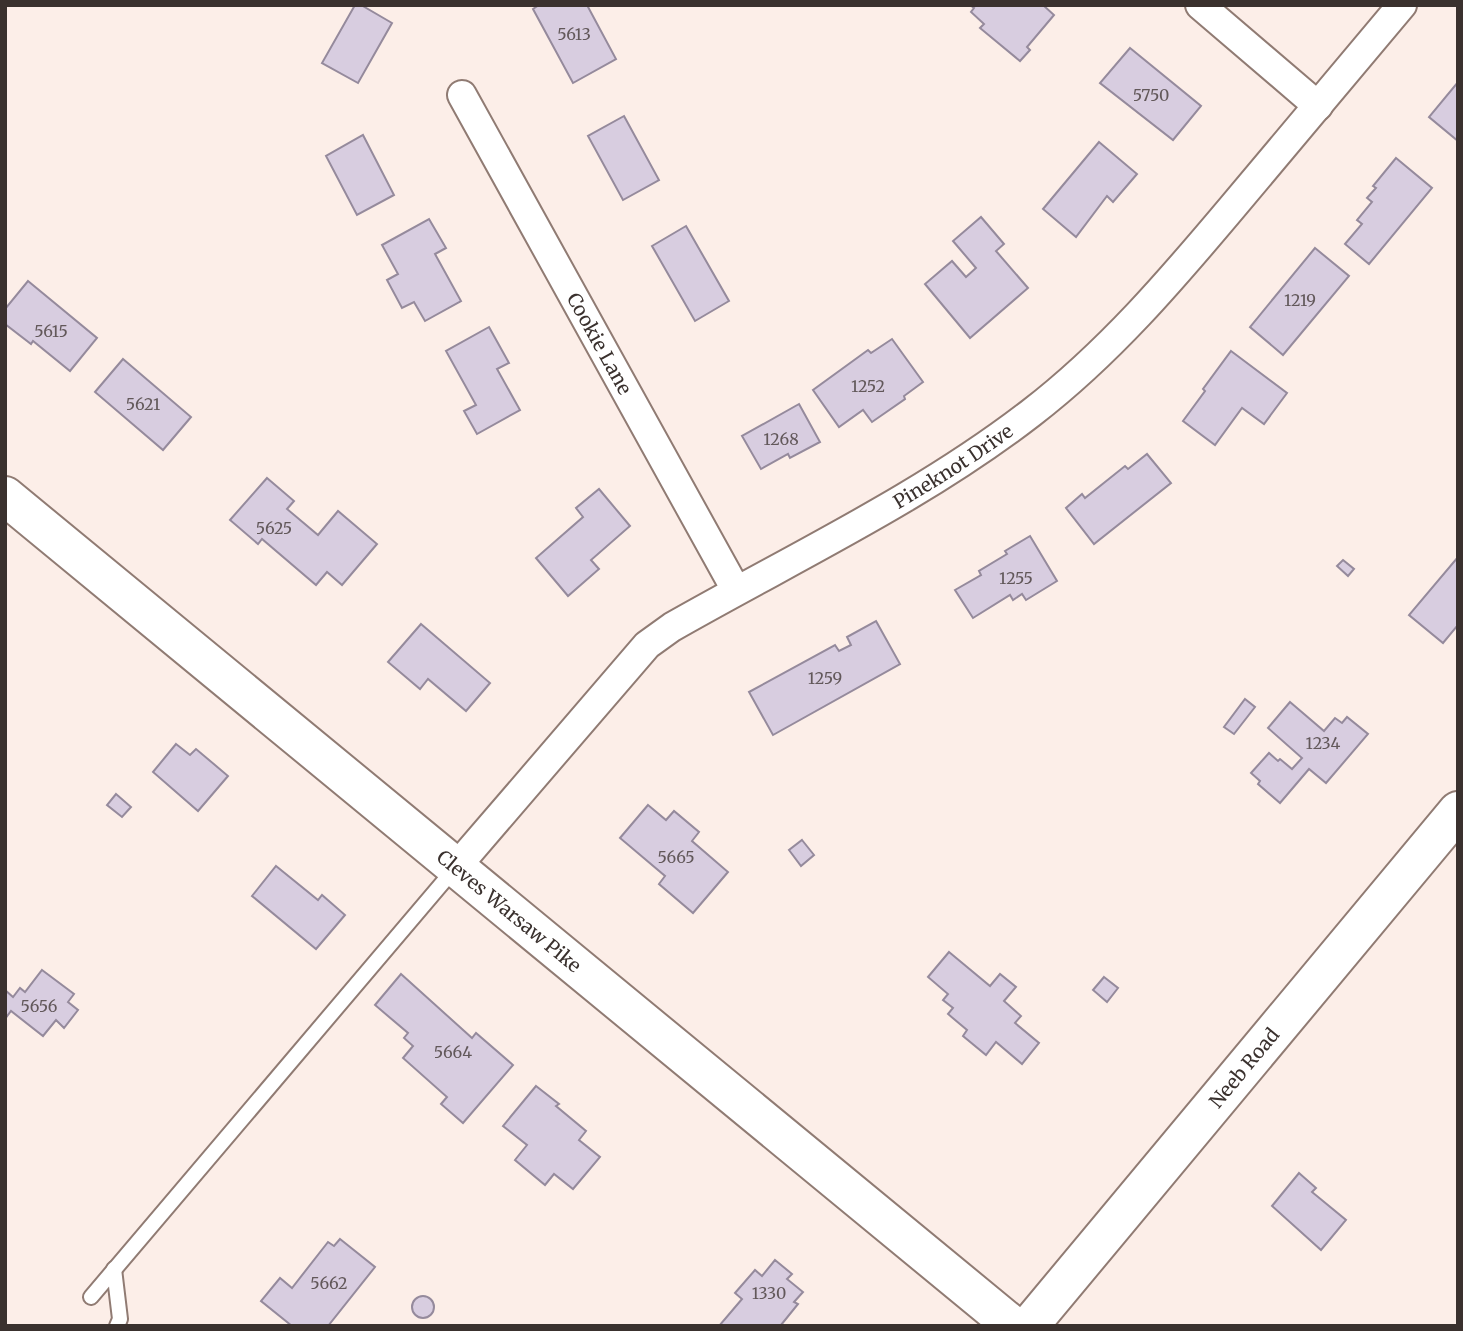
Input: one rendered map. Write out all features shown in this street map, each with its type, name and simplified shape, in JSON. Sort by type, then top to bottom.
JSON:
[{"type":"street","points":[[1199,5],[1318,106]]},
{"type":"street","name":"Pineknot Drive","points":[[457,866],[647,645],[672,626],[907,495],[971,456],[1032,412],[1099,355],[1160,293],[1402,5]]},
{"type":"street","name":"Cookie Lane","points":[[463,95],[736,590]]},
{"type":"street","name":"Cleves Warsaw Pike","points":[[5,496],[1013,1326]]},
{"type":"street","name":"Neeb Road","points":[[1029,1326],[1458,811]]},
{"type":"lane","points":[[91,1297],[457,866]]},
{"type":"lane","points":[[114,1269],[120,1324]]},
{"type":"building","points":[[355,5],[361,5],[392,23],[358,83],[322,63]]},
{"type":"building","points":[[539,5],[587,5],[616,59],[573,83],[533,9]]},
{"type":"building","points":[[970,5],[1043,5],[1054,15],[1027,47],[1030,50],[1020,61],[980,28],[984,24],[971,12],[974,8]]},
{"type":"building","points":[[1130,48],[1201,106],[1173,140],[1100,83]]},
{"type":"building","points":[[1458,82],[1458,141],[1429,117]]},
{"type":"building","points":[[624,116],[659,180],[623,200],[588,136]]},
{"type":"building","points":[[363,135],[394,195],[357,215],[326,156]]},
{"type":"building","points":[[1099,142],[1137,174],[1113,202],[1107,196],[1076,237],[1043,209]]},
{"type":"building","points":[[1396,158],[1432,188],[1369,264],[1345,244],[1362,224],[1357,220],[1372,202],[1367,198],[1376,188],[1373,186]]},
{"type":"building","points":[[981,217],[1004,244],[996,251],[1028,288],[970,338],[925,284],[952,261],[966,277],[976,268],[953,241]]},
{"type":"building","points":[[429,219],[446,248],[435,254],[461,301],[425,321],[414,302],[402,308],[387,280],[398,274],[382,245]]},
{"type":"building","points":[[686,226],[729,301],[695,321],[652,246]]},
{"type":"building","points":[[1315,248],[1349,276],[1283,355],[1250,327]]},
{"type":"building","points":[[28,281],[97,338],[70,371],[33,341],[31,344],[5,324],[5,309]]},
{"type":"building","points":[[489,327],[509,363],[497,369],[520,410],[477,434],[464,411],[476,405],[446,351]]},
{"type":"building","points":[[892,339],[923,382],[904,396],[905,399],[872,422],[863,410],[839,427],[813,390],[868,350],[871,353]]},
{"type":"building","points":[[1231,351],[1287,393],[1264,424],[1242,408],[1215,445],[1183,421]]},
{"type":"building","points":[[123,359],[191,417],[163,450],[95,392]]},
{"type":"building","points":[[799,404],[820,442],[790,458],[788,454],[761,469],[742,436]]},
{"type":"building","points":[[1147,454],[1171,483],[1094,544],[1066,508],[1082,494],[1085,498],[1125,466],[1128,469]]},
{"type":"building","points":[[267,478],[294,501],[287,509],[318,535],[338,511],[377,544],[342,585],[327,572],[316,585],[262,539],[258,544],[230,520]]},
{"type":"building","points":[[599,489],[630,526],[591,560],[599,569],[568,596],[536,558],[583,517],[576,508]]},
{"type":"building","points":[[1030,536],[1057,581],[1026,600],[1022,594],[1013,600],[1010,595],[973,618],[955,590],[981,575],[979,571]]},
{"type":"building","points":[[1458,557],[1458,625],[1443,643],[1409,615]]},
{"type":"building","points":[[1343,560],[1354,569],[1348,576],[1337,566]]},
{"type":"building","points":[[876,621],[900,664],[773,735],[749,692],[835,645],[839,651],[851,645],[847,637]]},
{"type":"building","points":[[421,624],[490,683],[466,711],[428,679],[420,689],[388,662]]},
{"type":"building","points":[[1245,699],[1255,707],[1234,734],[1224,727]]},
{"type":"building","points":[[1290,702],[1324,731],[1335,718],[1342,723],[1347,717],[1368,734],[1326,783],[1309,769],[1280,803],[1258,784],[1260,781],[1251,773],[1269,753],[1292,769],[1302,758],[1268,728]]},
{"type":"building","points":[[176,744],[190,755],[196,749],[228,776],[198,811],[153,772]]},
{"type":"building","points":[[116,794],[131,807],[122,817],[107,805]]},
{"type":"building","points":[[648,805],[666,820],[674,811],[699,832],[692,841],[728,872],[693,913],[659,884],[665,876],[620,838]]},
{"type":"building","points":[[802,840],[814,855],[801,866],[789,850]]},
{"type":"building","points":[[276,866],[318,900],[322,895],[345,915],[316,949],[252,896]]},
{"type":"building","points":[[949,952],[990,986],[1000,974],[1016,987],[1004,1001],[1021,1016],[1015,1023],[1039,1043],[1022,1064],[996,1042],[986,1055],[963,1036],[967,1030],[948,1014],[953,1008],[943,1000],[948,994],[928,977]]},
{"type":"building","points":[[42,970],[74,994],[68,1002],[78,1010],[64,1028],[56,1020],[43,1036],[11,1011],[5,1019],[5,990],[13,997],[20,988],[25,992]]},
{"type":"building","points":[[401,974],[472,1038],[476,1033],[513,1065],[463,1123],[441,1104],[447,1097],[403,1058],[413,1046],[404,1038],[408,1033],[375,1005]]},
{"type":"building","points":[[1104,977],[1118,988],[1107,1002],[1093,990]]},
{"type":"building","points":[[536,1086],[586,1131],[579,1140],[600,1157],[573,1189],[554,1174],[545,1185],[515,1160],[527,1145],[503,1126]]},
{"type":"building","points":[[1299,1173],[1316,1188],[1312,1192],[1346,1220],[1321,1250],[1272,1206]]},
{"type":"building","points":[[340,1239],[375,1267],[328,1326],[292,1326],[261,1301],[280,1278],[292,1288],[328,1242],[334,1246]]},
{"type":"building","points":[[775,1260],[792,1274],[787,1279],[803,1292],[794,1302],[798,1304],[781,1325],[783,1326],[719,1326],[742,1299],[735,1293],[755,1270],[762,1276]]},
{"type":"building","points":[[423,1296],[431,1299],[434,1307],[431,1315],[423,1318],[415,1315],[412,1307],[415,1299]]}]
